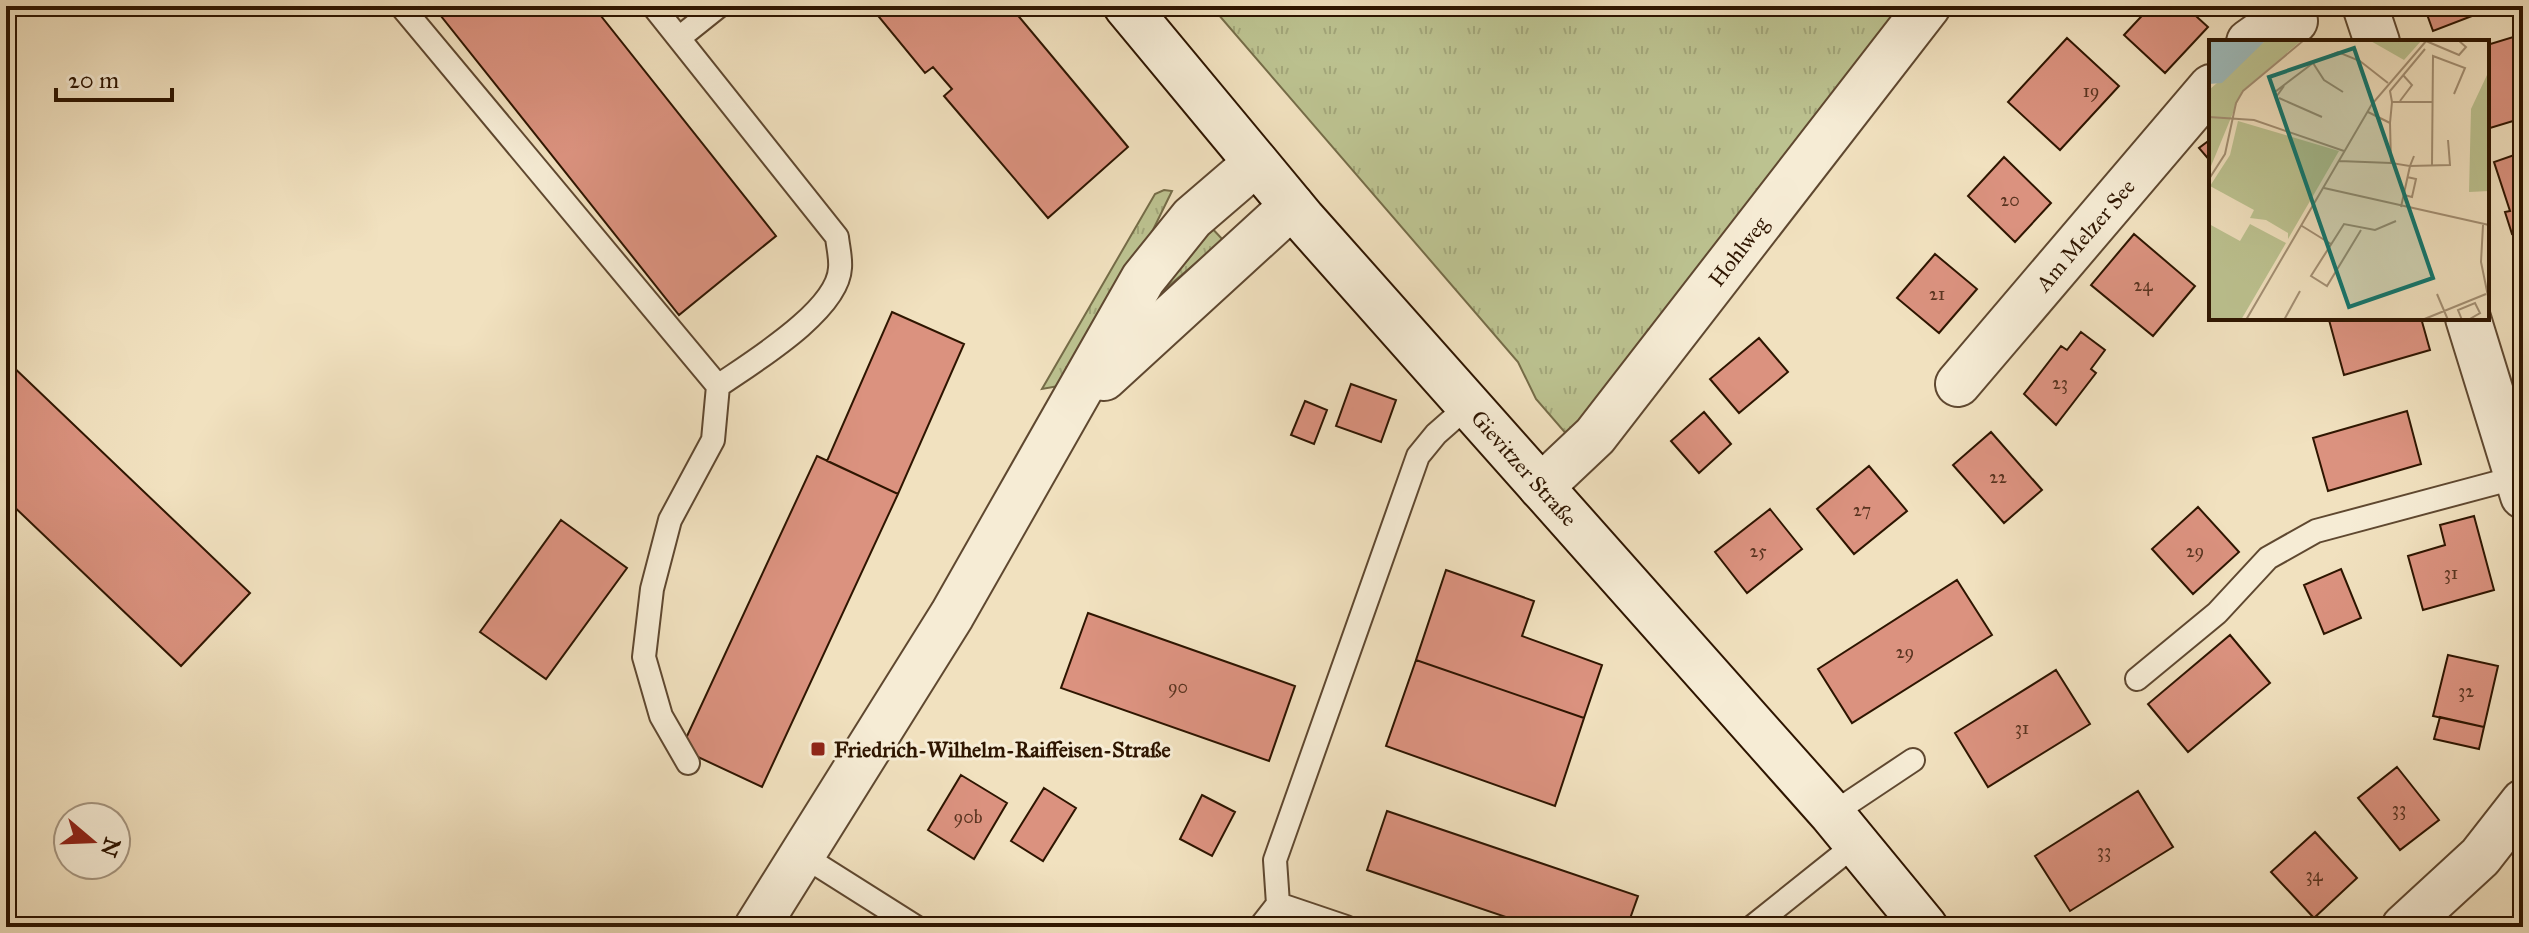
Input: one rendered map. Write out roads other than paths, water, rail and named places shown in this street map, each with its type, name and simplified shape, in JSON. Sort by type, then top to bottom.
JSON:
[{"type":"street","name":"Gievitzer Straße","points":[[1126,6],[1292,206],[1844,829],[1925,927]]},
{"type":"street","name":"Hohlweg","points":[[1541,487],[1595,436],[1928,6]]},
{"type":"street","points":[[2365,6],[2376,40]]},
{"type":"street","points":[[2252,40],[2273,25],[2299,23]]},
{"type":"street","name":"Am Melzer See","points":[[1958,384],[2209,89]]},
{"type":"street","points":[[757,927],[952,615],[1073,407],[1143,279],[1192,218],[1256,163]]},
{"type":"street","points":[[1073,407],[1292,206]]},
{"type":"street","points":[[2469,320],[2520,486]]},
{"type":"street","points":[[2404,927],[2480,857],[2523,802]]},
{"type":"lane","points":[[401,6],[718,386],[713,440],[670,520],[652,589],[644,657],[661,716],[688,763]]},
{"type":"lane","points":[[653,6],[837,237],[840,270],[827,298],[788,336],[718,386]]},
{"type":"lane","points":[[679,38],[719,6]]},
{"type":"lane","points":[[1260,927],[1278,904],[1275,860],[1418,456],[1436,434],[1469,405]]},
{"type":"lane","points":[[2137,679],[2217,613],[2268,558],[2316,531],[2520,486]]},
{"type":"lane","points":[[1752,927],[1913,760]]},
{"type":"lane","points":[[802,855],[914,926]]},
{"type":"lane","points":[[1278,904],[1346,927]]},
{"type":"place","name":"Friedrich-Wilhelm-Raiffeisen-Straße","points":[[818,749]]}]
